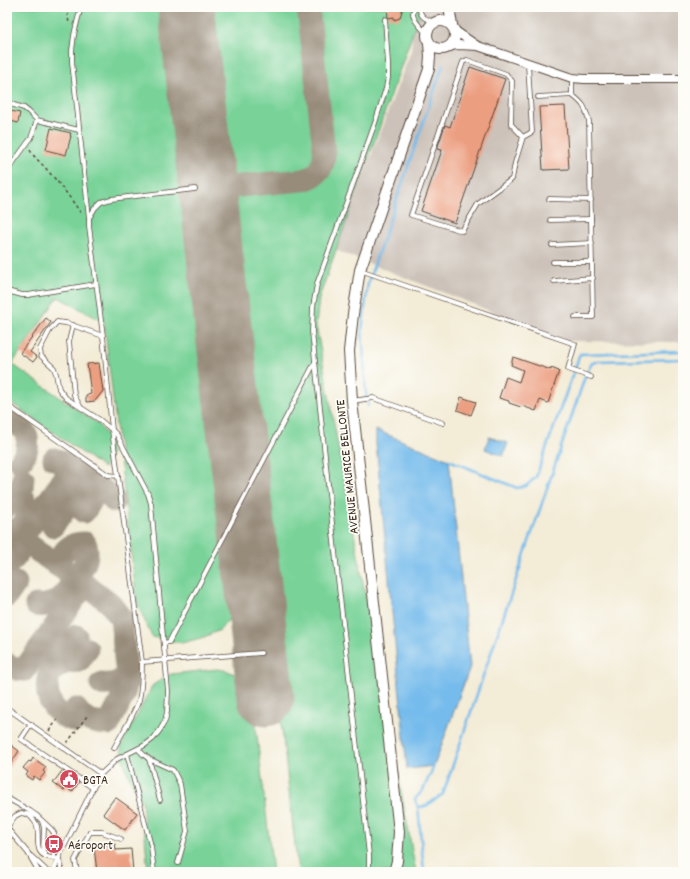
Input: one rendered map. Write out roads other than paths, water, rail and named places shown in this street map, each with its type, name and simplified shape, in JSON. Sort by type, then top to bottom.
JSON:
[{"type":"street","points":[[436,21],[445,7]]},
{"type":"street","points":[[447,47],[455,39],[450,7]]},
{"type":"street","points":[[478,46],[459,45],[436,48],[429,43],[426,33],[430,24],[436,21],[445,21],[478,46],[572,78],[683,79]]},
{"type":"street","name":"AVENUE MAURICE BELLONTE","points":[[394,872],[397,861],[399,832],[356,400],[349,351],[353,314],[363,271],[429,68],[429,43]]},
{"type":"street","name":"AVENUE MAURICE BELLONTE","points":[[429,68],[437,56],[447,47]]},
{"type":"lane","points":[[81,7],[73,36],[72,62],[89,226],[103,336],[112,430],[142,662],[142,680],[139,699],[114,748]]},
{"type":"lane","points":[[415,7],[413,14],[414,18],[426,33]]},
{"type":"lane","points":[[420,7],[419,12],[422,16],[428,20],[436,21]]},
{"type":"lane","points":[[369,872],[369,855],[312,332],[313,307],[317,284],[375,123],[386,88],[388,63],[385,19]]},
{"type":"lane","points":[[523,137],[511,124],[512,81],[506,74],[467,60],[463,62],[411,215],[462,231],[478,204],[512,179],[523,137],[532,132],[528,64]]},
{"type":"lane","points":[[572,78],[572,95]]},
{"type":"lane","points":[[538,97],[572,95],[581,102],[586,110],[589,121],[593,317],[575,317]]},
{"type":"lane","points":[[7,103],[24,108],[37,120],[80,130]]},
{"type":"lane","points":[[7,171],[31,138],[37,120]]},
{"type":"lane","points":[[89,218],[101,202],[111,199],[194,189]]},
{"type":"lane","points":[[549,199],[591,200]]},
{"type":"lane","points":[[550,220],[591,219]]},
{"type":"lane","points":[[552,245],[592,244]]},
{"type":"lane","points":[[553,262],[592,262]]},
{"type":"lane","points":[[363,271],[575,344],[568,369],[591,377]]},
{"type":"lane","points":[[554,281],[593,278]]},
{"type":"lane","points":[[7,291],[22,295],[96,284]]},
{"type":"lane","points":[[53,872],[101,774],[116,759],[138,749],[153,739],[165,721],[167,712],[168,691],[164,643],[151,504],[148,494],[117,434],[66,398],[59,389],[54,368],[41,356],[40,349],[50,330],[57,322],[66,323],[103,336]]},
{"type":"lane","points":[[73,326],[69,341],[74,395],[80,407]]},
{"type":"lane","points":[[164,643],[169,642],[315,362]]},
{"type":"lane","points":[[356,400],[372,398],[443,423]]},
{"type":"lane","points":[[7,405],[108,475],[118,476]]},
{"type":"lane","points":[[142,662],[261,653]]},
{"type":"lane","points":[[7,708],[101,774]]},
{"type":"lane","points":[[31,724],[21,739],[93,788]]},
{"type":"lane","points":[[138,749],[144,756],[173,770],[180,784],[187,831],[178,863]]},
{"type":"lane","points":[[127,754],[151,846],[154,872]]},
{"type":"lane","points":[[149,759],[160,800]]},
{"type":"lane","points":[[7,798],[30,811],[51,829],[54,833],[54,858]]},
{"type":"lane","points":[[37,816],[21,813],[15,816],[7,828],[28,853],[48,872]]},
{"type":"lane","points":[[28,814],[37,825],[38,846],[42,854],[47,858],[59,859]]},
{"type":"lane","points":[[41,820],[44,828],[43,851],[47,858]]},
{"type":"lane","points":[[76,872],[75,860],[90,832],[102,832],[121,839]]},
{"type":"lane","points":[[28,853],[39,872]]},
{"type":"lane","points":[[59,859],[62,872]]},
{"type":"water","points":[[376,430],[449,460],[470,667],[434,766],[407,769],[376,444]]},
{"type":"water","points":[[489,437],[508,443],[503,456],[485,449]]},
{"type":"waterway","points":[[368,406],[362,330],[368,283],[443,65]]},
{"type":"waterway","points":[[449,460],[517,488],[526,486],[536,477],[580,354],[683,351]]},
{"type":"waterway","points":[[424,872],[418,807],[426,806],[443,794],[586,374],[592,363],[599,361],[683,359]]},
{"type":"waterway","points":[[418,807],[415,799],[423,790],[434,766]]},
{"type":"place","name":"BGTA","points":[[69,779]]},
{"type":"place","name":"Aéroport","points":[[54,844]]}]
